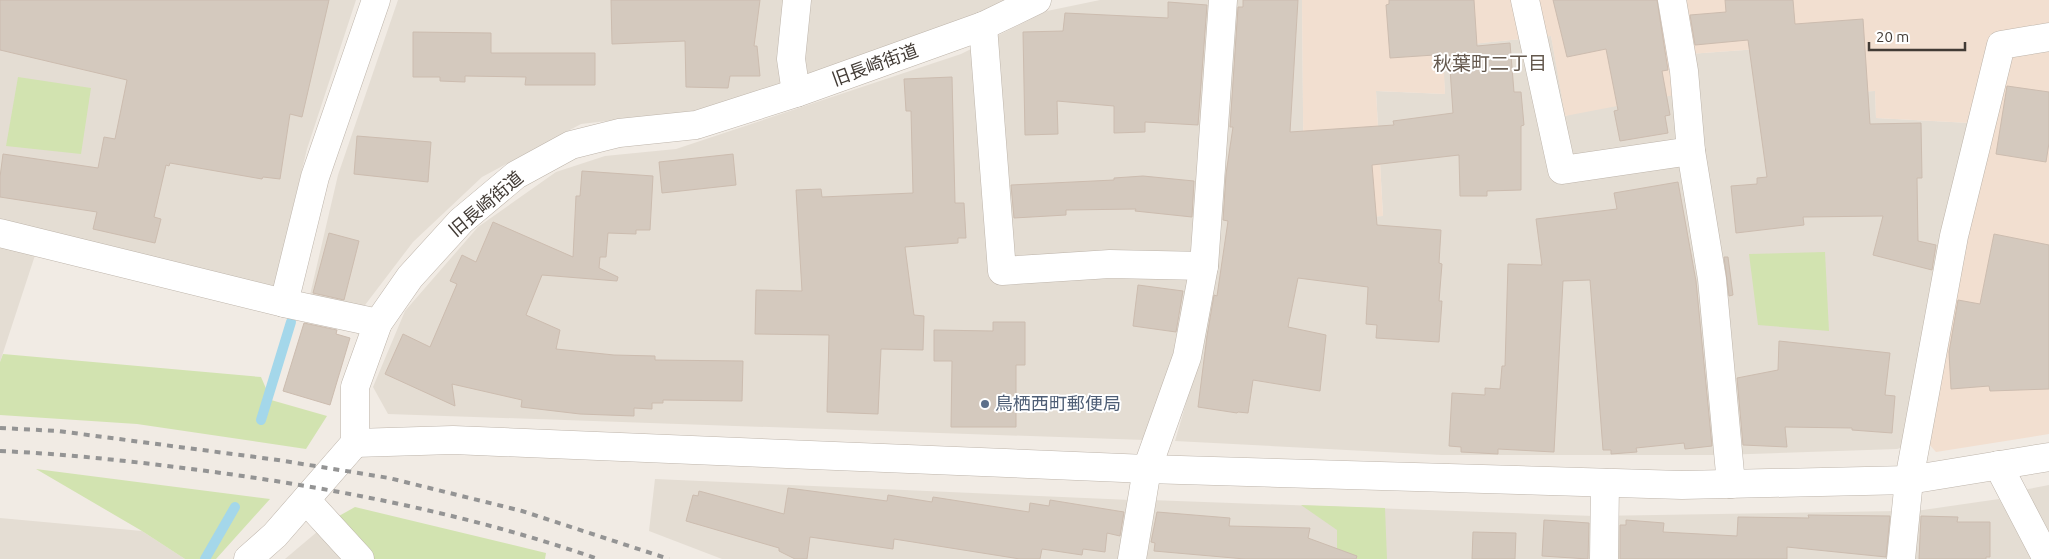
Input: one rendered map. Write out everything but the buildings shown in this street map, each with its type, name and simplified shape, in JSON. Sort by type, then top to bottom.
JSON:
[{"type":"street","points":[[284,303],[315,177],[376,0]]},
{"type":"street","points":[[796,93],[791,60],[797,0]]},
{"type":"street","name":"旧長崎街道","points":[[356,443],[355,388],[378,323],[410,276],[461,221],[516,175],[571,145],[618,133],[696,125],[796,93],[983,26],[1037,0]]},
{"type":"street","points":[[1132,559],[1147,469],[1187,357],[1204,266],[1223,0]]},
{"type":"street","points":[[1525,0],[1562,170],[1691,151]]},
{"type":"street","points":[[1672,0],[1684,71],[1691,151],[1712,279],[1731,484]]},
{"type":"street","points":[[983,26],[1002,271],[1110,264],[1204,266]]},
{"type":"street","points":[[1901,559],[1910,480],[1954,236],[2001,45],[2049,37]]},
{"type":"street","points":[[0,233],[284,303],[378,323]]},
{"type":"street","points":[[248,559],[274,535],[356,443],[453,440],[1147,469],[1682,485],[1910,480],[2049,456]]},
{"type":"street","points":[[1998,465],[2047,559]]},
{"type":"street","points":[[1604,559],[1606,483]]},
{"type":"street","points":[[306,500],[360,559]]},
{"type":"shaded area","points":[[0,0],[356,0],[307,149],[274,286],[42,234],[0,362]]},
{"type":"shaded area","points":[[398,0],[1009,0],[960,26],[702,110],[581,124],[482,177],[413,242],[362,309],[310,295],[338,175]]},
{"type":"shaded area","points":[[1100,0],[1212,0],[1194,252],[1177,346],[1145,440],[388,414],[373,387],[405,311],[478,227],[556,172],[605,156],[676,149],[961,54],[1047,11]]},
{"type":"shaded area","points":[[1236,0],[1302,0],[1304,220],[1383,216],[1376,91],[1445,94],[1442,47],[1551,36],[1566,116],[1689,54],[1803,46],[1810,94],[1875,91],[1876,118],[1989,124],[1926,441],[1897,449],[1721,455],[1442,455],[1175,441],[1203,345]]},
{"type":"shaded area","points":[[1302,0],[2049,0],[2049,434],[1936,452],[1926,441],[1989,124],[1876,118],[1875,91],[1810,94],[1803,46],[1689,54],[1690,92],[1565,116],[1551,36],[1443,47],[1445,94],[1376,91],[1383,216],[1304,221]]},
{"type":"shaded area","points":[[655,479],[1131,500],[1122,559],[722,559],[649,531]]},
{"type":"shaded area","points":[[2049,485],[2049,541],[2023,490]]},
{"type":"shaded area","points":[[1999,499],[2033,559],[1910,559],[1916,511]]},
{"type":"shaded area","points":[[1150,500],[1594,516],[1898,511],[1893,559],[1141,559]]},
{"type":"shaded area","points":[[0,518],[142,531],[185,559],[0,559]]},
{"type":"shaded area","points":[[330,521],[362,559],[285,559]]},
{"type":"green space","points":[[18,77],[91,88],[81,154],[6,146]]},
{"type":"green space","points":[[1825,252],[1829,331],[1758,325],[1749,254]]},
{"type":"green space","points":[[3,354],[261,377],[271,400],[327,416],[306,449],[137,424],[0,415],[0,362]]},
{"type":"green space","points":[[36,469],[270,499],[216,559],[185,559],[142,531]]},
{"type":"green space","points":[[1301,505],[1385,508],[1387,559],[1337,559],[1337,530]]},
{"type":"green space","points":[[355,507],[546,553],[545,559],[362,559],[330,521]]},
{"type":"waterway","points":[[261,420],[291,322]]},
{"type":"waterway","points":[[205,559],[235,507]]},
{"type":"railway","points":[[0,428],[58,431],[278,460],[389,478],[522,511],[669,559]]},
{"type":"railway","points":[[0,451],[52,454],[207,471],[356,495],[502,529],[598,559]]},
{"type":"place","name":"鳥栖西町郵便局","points":[[985,404]]},
{"type":"district","name":"秋葉町二丁目","points":[[1490,63]]}]
